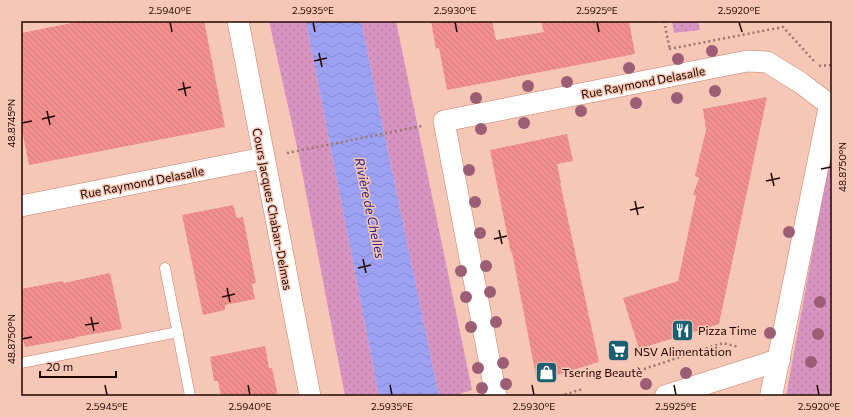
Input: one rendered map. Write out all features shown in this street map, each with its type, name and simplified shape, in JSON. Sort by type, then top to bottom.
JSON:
[{"type":"main road","points":[[771,396],[831,105]]},
{"type":"main road","points":[[666,396],[779,360]]},
{"type":"street","name":"Cours Jacques Chaban-Delmas","points":[[238,21],[263,158],[310,396]]},
{"type":"street","name":"Rue Raymond Delasalle","points":[[496,396],[444,122],[747,61],[767,62],[801,83],[831,105]]},
{"type":"street","name":"Rue Raymond Delasalle","points":[[21,206],[263,158]]},
{"type":"lane","points":[[165,268],[190,396]]},
{"type":"lane","points":[[21,363],[178,332]]},
{"type":"path","points":[[664,21],[675,76]]},
{"type":"path","points":[[298,151],[418,127]]},
{"type":"path","points":[[644,369],[723,343],[744,347]]},
{"type":"path","points":[[560,396],[583,389]]},
{"type":"shaded area","points":[[269,21],[306,21],[379,396],[345,396],[298,151]]},
{"type":"shaded area","points":[[361,21],[396,21],[472,390],[453,396],[439,396]]},
{"type":"shaded area","points":[[672,21],[698,21],[700,30],[674,33]]},
{"type":"shaded area","points":[[832,145],[832,396],[786,396]]},
{"type":"water","name":"Rivière de Chelles","points":[[306,21],[361,21],[439,396],[379,396]]},
{"type":"building","points":[[82,21],[204,21],[225,127],[29,165],[21,125],[21,33]]},
{"type":"building","points":[[431,21],[492,21],[496,40],[544,32],[541,21],[629,21],[635,54],[447,90],[439,48],[436,49]]},
{"type":"building","points":[[767,97],[719,324],[639,349],[623,298],[678,281],[696,196],[693,195],[699,178],[695,176],[706,130],[703,109]]},
{"type":"building","points":[[567,134],[573,161],[557,164],[599,362],[537,381],[512,252],[511,253],[490,150]]},
{"type":"building","points":[[233,205],[237,218],[243,217],[256,283],[252,284],[255,299],[225,305],[225,310],[203,315],[182,215]]},
{"type":"building","points":[[110,273],[122,329],[25,347],[21,330],[21,289],[63,281],[64,283]]},
{"type":"building","points":[[265,346],[269,368],[272,368],[278,396],[221,396],[218,381],[214,381],[210,357]]},
{"type":"place","name":"Pizza Time","points":[[683,330]]},
{"type":"place","name":"NSV Alimentation","points":[[618,351]]},
{"type":"place","name":"Tsering Beautè","points":[[547,372]]}]
